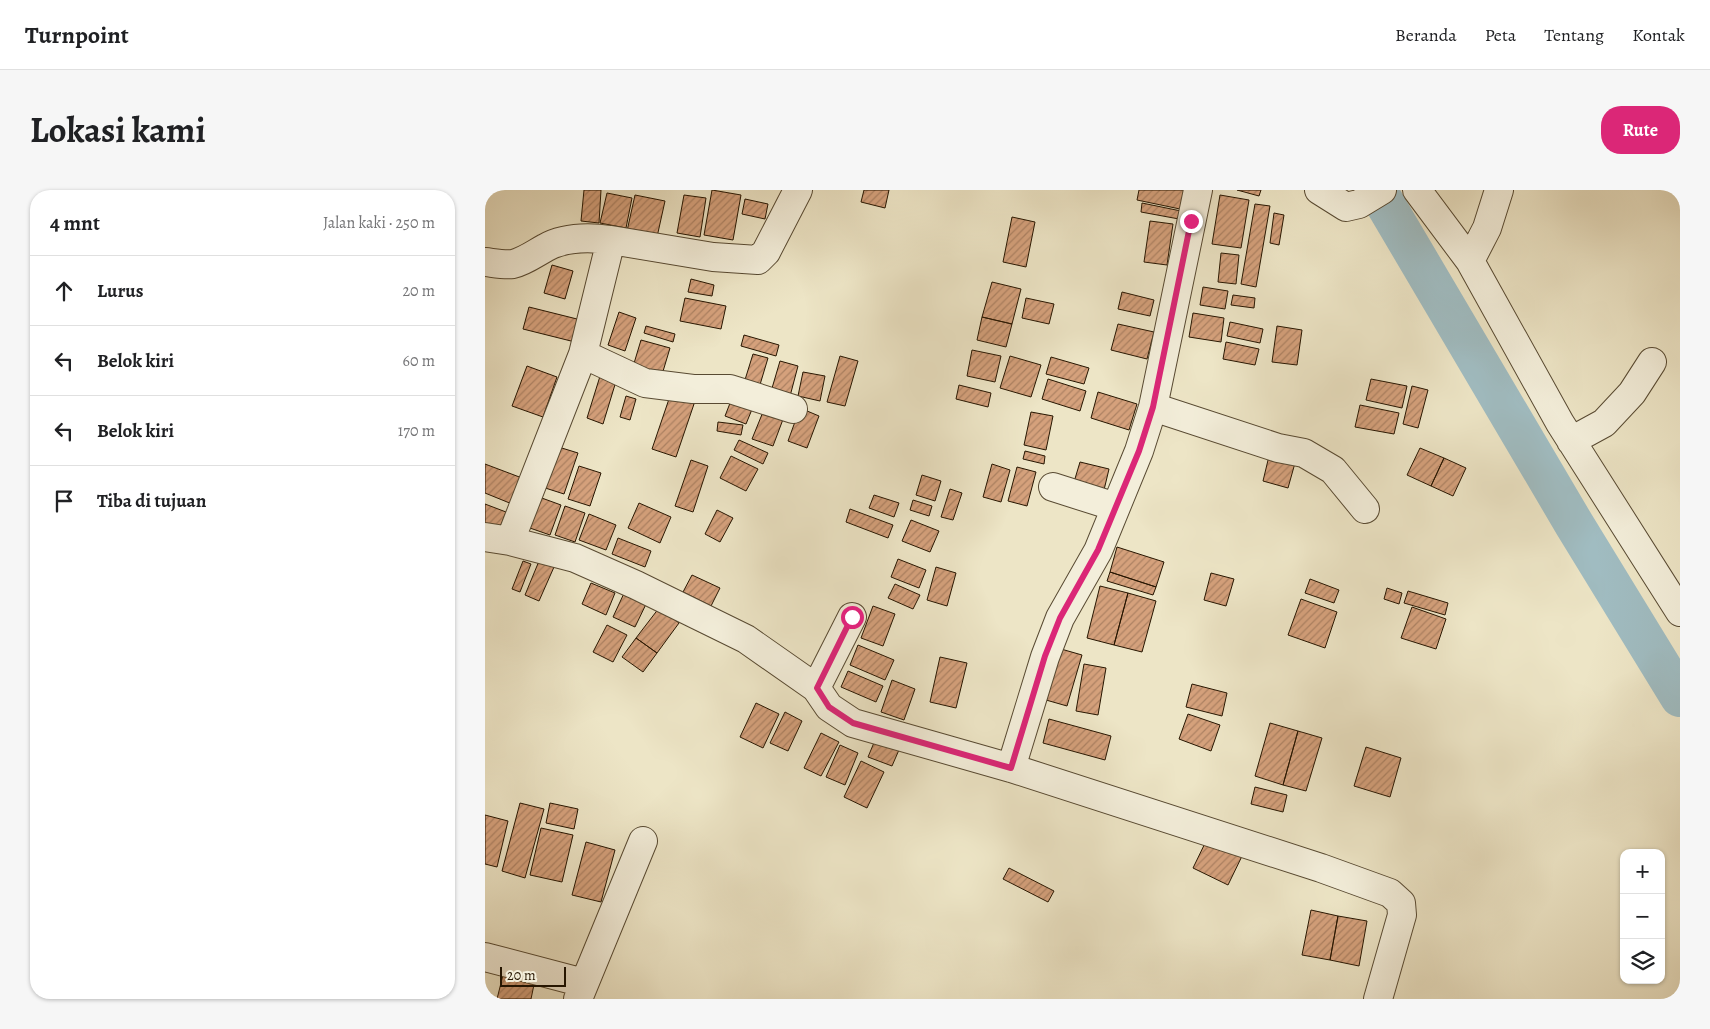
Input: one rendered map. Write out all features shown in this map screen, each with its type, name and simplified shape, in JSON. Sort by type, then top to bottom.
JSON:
[{"type":"street","points":[[485,262],[512,264],[531,257],[559,242],[597,238],[713,257],[757,260],[766,252],[798,190]]},
{"type":"street","points":[[1011,768],[1045,656],[1060,618],[1098,550],[1139,451],[1153,407],[1199,190]]},
{"type":"street","points":[[1319,190],[1345,207],[1359,204],[1376,194]]},
{"type":"street","points":[[1417,190],[1470,261],[1571,440],[1680,612]]},
{"type":"street","points":[[1470,261],[1487,228],[1499,190]]},
{"type":"street","points":[[611,240],[583,354],[498,539],[575,558],[636,585],[746,639],[817,688],[829,707],[853,723],[1011,768],[1321,868],[1390,893],[1401,903],[1402,915],[1378,999]]},
{"type":"street","points":[[583,354],[645,383],[693,389],[730,389],[793,408]]},
{"type":"street","points":[[1571,440],[1604,422],[1631,393],[1652,362]]},
{"type":"street","points":[[1153,407],[1278,448],[1304,453],[1333,470],[1365,509]]},
{"type":"street","points":[[1053,487],[1116,507]]},
{"type":"street","points":[[817,688],[852,617]]},
{"type":"street","points":[[485,957],[581,991],[643,841]]},
{"type":"building","points":[[584,190],[601,190],[599,223],[581,221]]},
{"type":"building","points":[[712,190],[741,195],[733,240],[704,235]]},
{"type":"building","points":[[864,190],[889,190],[885,208],[861,202]]},
{"type":"building","points":[[1139,190],[1184,190],[1180,209],[1137,200]]},
{"type":"building","points":[[1237,190],[1261,190],[1259,196]]},
{"type":"building","points":[[607,193],[632,198],[626,228],[600,223]]},
{"type":"building","points":[[635,195],[665,201],[657,237],[627,231]]},
{"type":"building","points":[[684,195],[706,198],[700,237],[677,233]]},
{"type":"building","points":[[1220,195],[1249,200],[1241,248],[1212,244]]},
{"type":"building","points":[[745,199],[768,204],[765,219],[742,214]]},
{"type":"building","points":[[1142,203],[1181,211],[1179,219],[1141,212]]},
{"type":"building","points":[[1255,204],[1270,206],[1256,287],[1241,284]]},
{"type":"building","points":[[1274,213],[1284,215],[1279,245],[1270,243]]},
{"type":"building","points":[[1012,217],[1035,222],[1026,267],[1003,262]]},
{"type":"building","points":[[1150,221],[1173,224],[1167,265],[1144,262]]},
{"type":"building","points":[[1221,253],[1239,255],[1236,284],[1218,282]]},
{"type":"building","points":[[552,265],[573,271],[565,299],[544,293]]},
{"type":"building","points":[[691,279],[714,285],[712,296],[688,292]]},
{"type":"building","points":[[992,282],[1021,289],[1012,324],[982,317]]},
{"type":"building","points":[[1203,287],[1228,291],[1225,309],[1200,305]]},
{"type":"building","points":[[1122,292],[1154,300],[1150,316],[1118,309]]},
{"type":"building","points":[[1233,295],[1255,298],[1254,308],[1231,305]]},
{"type":"building","points":[[685,298],[726,306],[721,329],[680,321]]},
{"type":"building","points":[[1026,298],[1054,304],[1049,324],[1022,318]]},
{"type":"building","points":[[529,307],[585,321],[579,343],[523,329]]},
{"type":"building","points":[[619,312],[636,318],[625,351],[608,345]]},
{"type":"building","points":[[1193,313],[1224,318],[1221,342],[1189,337]]},
{"type":"building","points":[[982,317],[1012,324],[1006,347],[977,340]]},
{"type":"building","points":[[1230,322],[1263,329],[1260,343],[1227,336]]},
{"type":"building","points":[[1118,324],[1154,332],[1147,359],[1111,350]]},
{"type":"building","points":[[646,326],[675,334],[673,342],[644,333]]},
{"type":"building","points":[[1277,326],[1302,330],[1297,365],[1272,362]]},
{"type":"building","points":[[744,335],[779,345],[776,356],[741,346]]},
{"type":"building","points":[[641,340],[670,348],[661,378],[632,370]]},
{"type":"building","points":[[1226,342],[1259,349],[1255,365],[1223,359]]},
{"type":"building","points":[[972,350],[1001,356],[995,382],[967,376]]},
{"type":"building","points":[[753,354],[768,358],[759,388],[744,383]]},
{"type":"building","points":[[840,356],[858,361],[845,406],[827,402]]},
{"type":"building","points":[[1010,356],[1041,365],[1031,397],[1000,388]]},
{"type":"building","points":[[1051,357],[1089,368],[1084,384],[1046,374]]},
{"type":"building","points":[[780,361],[798,366],[789,400],[770,395]]},
{"type":"building","points":[[527,366],[557,377],[543,417],[512,406]]},
{"type":"building","points":[[803,372],[825,376],[820,401],[798,396]]},
{"type":"building","points":[[601,373],[617,378],[603,424],[587,418]]},
{"type":"building","points":[[1048,379],[1086,391],[1080,411],[1042,399]]},
{"type":"building","points":[[1371,379],[1407,386],[1402,408],[1366,400]]},
{"type":"building","points":[[959,385],[991,393],[988,407],[956,399]]},
{"type":"building","points":[[1412,386],[1428,390],[1418,428],[1403,424]]},
{"type":"building","points":[[1098,392],[1137,404],[1129,430],[1091,418]]},
{"type":"building","points":[[734,393],[755,402],[746,424],[725,416]]},
{"type":"building","points":[[626,396],[636,399],[630,420],[620,417]]},
{"type":"building","points":[[670,396],[694,404],[676,457],[652,449]]},
{"type":"building","points":[[1360,405],[1399,413],[1394,434],[1355,427]]},
{"type":"building","points":[[765,407],[785,414],[773,446],[752,439]]},
{"type":"building","points":[[800,408],[819,416],[807,448],[788,441]]},
{"type":"building","points":[[1031,412],[1053,416],[1046,450],[1024,445]]},
{"type":"building","points":[[718,422],[743,425],[741,435],[717,431]]},
{"type":"building","points":[[739,440],[768,453],[763,464],[734,450]]},
{"type":"building","points":[[552,445],[578,453],[564,494],[539,486]]},
{"type":"building","points":[[1420,448],[1444,458],[1431,486],[1407,475]]},
{"type":"building","points":[[1025,451],[1045,456],[1044,464],[1023,459]]},
{"type":"building","points":[[731,456],[758,469],[746,491],[720,478]]},
{"type":"building","points":[[1269,456],[1295,463],[1288,488],[1263,481]]},
{"type":"building","points":[[1444,458],[1466,468],[1453,496],[1431,486]]},
{"type":"building","points":[[691,460],[708,466],[693,512],[675,506]]},
{"type":"building","points":[[1080,462],[1109,469],[1104,490],[1074,482]]},
{"type":"building","points":[[485,464],[522,478],[512,504],[485,493]]},
{"type":"building","points":[[992,464],[1010,470],[1001,502],[983,497]]},
{"type":"building","points":[[579,466],[601,473],[590,506],[568,499]]},
{"type":"building","points":[[1017,467],[1036,472],[1027,506],[1008,501]]},
{"type":"building","points":[[922,475],[941,481],[935,501],[916,495]]},
{"type":"building","points":[[950,489],[962,493],[953,520],[941,517]]},
{"type":"building","points":[[874,495],[899,503],[894,517],[869,508]]},
{"type":"building","points":[[539,497],[561,505],[550,535],[527,527]]},
{"type":"building","points":[[913,500],[932,506],[929,516],[910,510]]},
{"type":"building","points":[[639,503],[671,517],[660,543],[628,528]]},
{"type":"building","points":[[485,504],[506,512],[500,528],[485,523]]},
{"type":"building","points":[[565,506],[585,513],[575,542],[555,535]]},
{"type":"building","points":[[850,509],[893,525],[888,538],[846,522]]},
{"type":"building","points":[[717,510],[733,518],[720,542],[705,534]]},
{"type":"building","points":[[589,514],[616,525],[606,550],[579,540]]},
{"type":"building","points":[[911,520],[939,531],[930,552],[902,541]]},
{"type":"building","points":[[618,538],[651,551],[645,567],[612,554]]},
{"type":"building","points":[[1117,547],[1164,562],[1156,587],[1110,572]]},
{"type":"building","points":[[898,559],[926,570],[919,588],[891,577]]},
{"type":"building","points":[[523,561],[531,564],[520,592],[512,589]]},
{"type":"building","points":[[539,561],[554,567],[539,601],[525,595]]},
{"type":"building","points":[[936,567],[956,573],[947,606],[927,600]]},
{"type":"building","points":[[1110,572],[1156,587],[1153,595],[1107,581]]},
{"type":"building","points":[[1211,573],[1234,579],[1226,606],[1204,600]]},
{"type":"building","points":[[692,575],[720,588],[711,606],[683,592]]},
{"type":"building","points":[[1310,579],[1339,590],[1334,603],[1305,593]]},
{"type":"building","points":[[591,583],[615,593],[606,615],[582,604]]},
{"type":"building","points":[[895,584],[920,595],[913,609],[888,598]]},
{"type":"building","points":[[1100,586],[1128,593],[1114,645],[1087,638]]},
{"type":"building","points":[[1387,588],[1402,593],[1399,604],[1384,599]]},
{"type":"building","points":[[626,589],[648,600],[635,627],[613,617]]},
{"type":"building","points":[[1408,591],[1448,603],[1445,615],[1404,603]]},
{"type":"building","points":[[1128,593],[1156,601],[1142,652],[1114,645]]},
{"type":"building","points":[[1301,599],[1337,612],[1325,648],[1288,635]]},
{"type":"building","points":[[873,606],[895,614],[883,646],[861,638]]},
{"type":"building","points":[[1412,607],[1446,619],[1436,649],[1401,638]]},
{"type":"building","points":[[659,608],[679,623],[657,653],[636,638]]},
{"type":"building","points":[[607,625],[627,635],[613,662],[593,652]]},
{"type":"building","points":[[636,638],[657,653],[643,672],[622,657]]},
{"type":"building","points":[[858,645],[894,660],[885,680],[850,665]]},
{"type":"building","points":[[1061,649],[1082,655],[1067,706],[1046,700]]},
{"type":"building","points":[[940,657],[967,663],[956,708],[930,702]]},
{"type":"building","points":[[1084,664],[1106,668],[1098,715],[1076,711]]},
{"type":"building","points":[[848,671],[883,686],[876,702],[841,687]]},
{"type":"building","points":[[892,680],[915,689],[904,720],[881,712]]},
{"type":"building","points":[[1192,684],[1227,693],[1222,716],[1186,707]]},
{"type":"building","points":[[756,703],[779,714],[763,748],[740,737]]},
{"type":"building","points":[[785,712],[802,721],[788,751],[770,743]]},
{"type":"building","points":[[1188,714],[1220,725],[1211,751],[1179,739]]},
{"type":"building","points":[[1049,719],[1111,736],[1105,760],[1043,743]]},
{"type":"building","points":[[1270,723],[1298,731],[1283,785],[1255,776]]},
{"type":"building","points":[[1298,731],[1322,738],[1306,791],[1283,785]]},
{"type":"building","points":[[821,733],[839,742],[821,776],[804,768]]},
{"type":"building","points":[[878,733],[902,743],[892,766],[868,757]]},
{"type":"building","points":[[840,745],[858,753],[845,785],[826,777]]},
{"type":"building","points":[[1366,747],[1401,758],[1390,797],[1354,786]]},
{"type":"building","points":[[861,761],[884,772],[867,808],[844,797]]},
{"type":"building","points":[[1255,787],[1287,795],[1283,812],[1251,804]]},
{"type":"building","points":[[520,803],[544,809],[525,878],[502,871]]},
{"type":"building","points":[[550,803],[578,809],[574,829],[546,823]]},
{"type":"building","points":[[485,815],[508,821],[497,867],[485,864]]},
{"type":"building","points":[[541,828],[573,835],[562,882],[530,875]]},
{"type":"building","points":[[1209,835],[1244,852],[1228,885],[1193,868]]},
{"type":"building","points":[[586,842],[615,850],[601,902],[572,895]]},
{"type":"building","points":[[1009,868],[1054,891],[1048,902],[1003,879]]},
{"type":"building","points":[[1311,910],[1338,916],[1330,960],[1302,955]]},
{"type":"building","points":[[1338,916],[1367,921],[1359,966],[1330,960]]},
{"type":"building","points":[[505,967],[536,975],[531,999],[497,999]]},
{"type":"waterway","points":[[1377,190],[1574,524],[1680,697]]},
{"type":"route","points":[[852,617],[817,688],[829,707],[853,723],[1011,768],[1045,656],[1060,618],[1098,550],[1139,451],[1153,407],[1191,221]]}]
